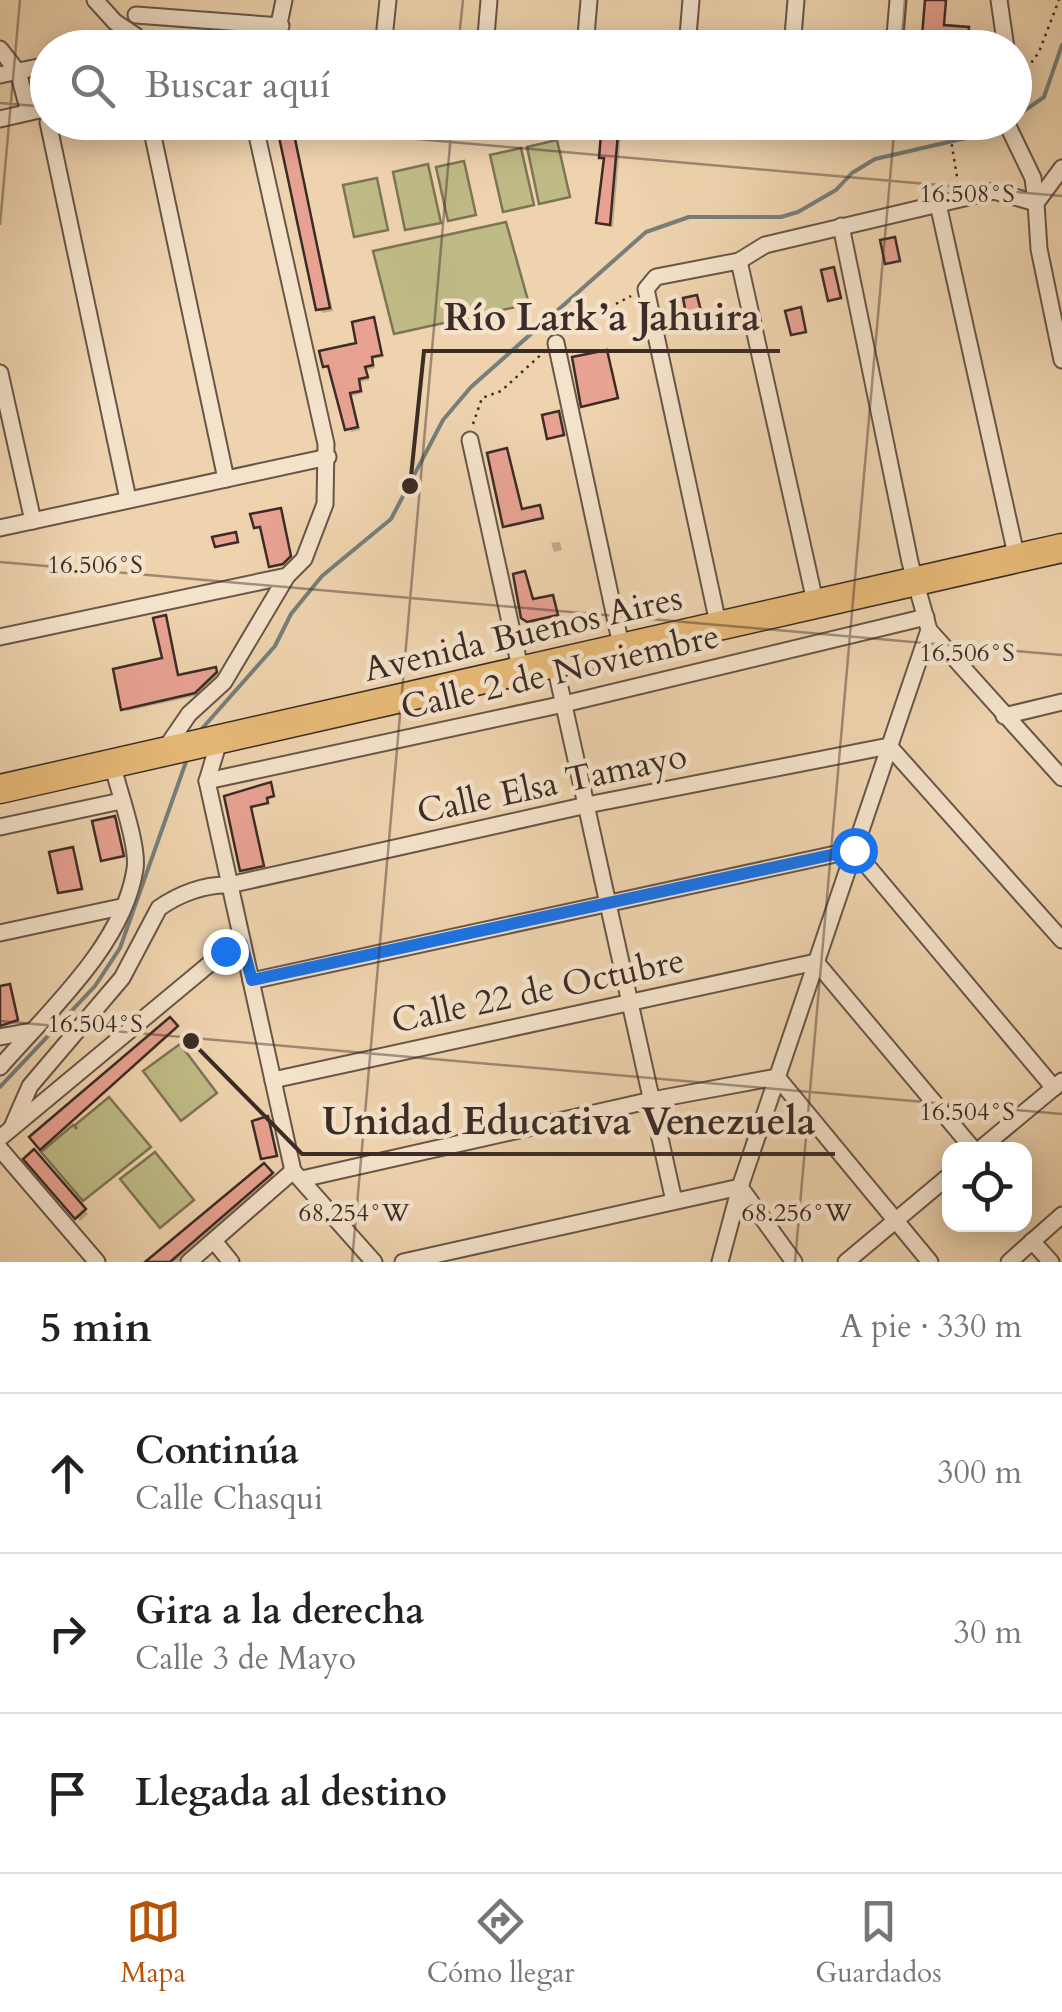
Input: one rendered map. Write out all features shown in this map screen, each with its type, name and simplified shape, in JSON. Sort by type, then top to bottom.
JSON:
[{"type":"highway","name":"Avenida Buenos Aires","points":[[0,789],[1062,548]]},
{"type":"street","points":[[96,0],[123,30]]},
{"type":"street","points":[[280,30],[284,0]]},
{"type":"street","points":[[385,30],[388,0]]},
{"type":"street","points":[[486,30],[489,0]]},
{"type":"street","points":[[586,30],[589,0]]},
{"type":"street","points":[[688,30],[691,0]]},
{"type":"street","points":[[794,30],[796,0]]},
{"type":"street","points":[[896,30],[898,0]]},
{"type":"street","points":[[1000,0],[1004,30]]},
{"type":"street","points":[[137,7],[281,26]]},
{"type":"street","points":[[0,49],[30,92]]},
{"type":"street","points":[[0,76],[30,69]]},
{"type":"street","points":[[0,119],[30,116]]},
{"type":"street","points":[[49,140],[128,499]]},
{"type":"street","points":[[154,140],[226,478]]},
{"type":"street","points":[[258,140],[328,457],[324,504],[304,559],[287,576],[224,682],[189,714],[298,1175],[374,1262]]},
{"type":"street","points":[[1015,140],[1033,178],[1039,248],[1062,360]]},
{"type":"street","points":[[1036,203],[1062,168]]},
{"type":"street","points":[[719,628],[646,289],[656,277],[739,261],[766,245],[960,199],[994,192],[1036,203]]},
{"type":"street","points":[[938,204],[1017,559]]},
{"type":"street","points":[[841,226],[927,624],[1062,778]]},
{"type":"street","points":[[739,261],[816,606]]},
{"type":"street","points":[[556,343],[622,650]]},
{"type":"street","points":[[0,373],[32,521]]},
{"type":"street","points":[[470,440],[521,672]]},
{"type":"street","points":[[0,528],[328,457]]},
{"type":"street","points":[[0,637],[287,576]]},
{"type":"street","points":[[720,1262],[740,1187],[927,624]]},
{"type":"street","name":"Calle 2 de Noviembre","points":[[207,781],[927,624]]},
{"type":"street","points":[[555,665],[674,1201]]},
{"type":"street","points":[[1004,716],[1062,702]]},
{"type":"street","points":[[889,746],[1062,940]]},
{"type":"street","name":"Calle Elsa Tamayo","points":[[6,1132],[30,1086],[122,978],[158,908],[214,884],[229,885],[587,805],[889,746]]},
{"type":"street","points":[[0,1066],[80,980],[122,907],[136,867],[112,763]]},
{"type":"street","points":[[0,827],[121,800]]},
{"type":"street","points":[[252,980],[854,850]]},
{"type":"street","points":[[854,850],[1058,1084],[986,1142]]},
{"type":"street","points":[[0,933],[122,907]]},
{"type":"street","points":[[6,1132],[225,951],[242,944]]},
{"type":"street","points":[[816,962],[969,1142]]},
{"type":"street","name":"Calle 22 de Octubre","points":[[273,1080],[816,962]]},
{"type":"street","points":[[0,1038],[32,1031]]},
{"type":"street","points":[[189,1262],[298,1175],[777,1077]]},
{"type":"street","points":[[777,1077],[930,1262]]},
{"type":"street","points":[[0,1149],[97,1262]]},
{"type":"street","points":[[846,1262],[942,1181]]},
{"type":"street","points":[[403,1262],[740,1187]]},
{"type":"street","points":[[740,1187],[794,1262]]},
{"type":"street","points":[[1009,1262],[1062,1215]]},
{"type":"street","points":[[1032,1241],[1051,1262]]},
{"type":"street","points":[[214,1242],[231,1262]]},
{"type":"path","points":[[1032,62],[1060,0]]},
{"type":"path","points":[[951,140],[960,199]]},
{"type":"path","points":[[470,440],[474,410],[482,398],[502,391],[556,343],[562,333],[590,314],[646,289]]},
{"type":"shaded area","points":[[557,140],[570,197],[539,204],[527,147]]},
{"type":"shaded area","points":[[521,148],[534,205],[503,212],[490,155]]},
{"type":"shaded area","points":[[464,161],[476,215],[448,221],[436,167]]},
{"type":"shaded area","points":[[428,164],[441,223],[405,230],[393,172]]},
{"type":"shaded area","points":[[377,178],[388,230],[354,237],[343,185]]},
{"type":"shaded area","points":[[506,222],[529,304],[394,334],[373,251]]},
{"type":"shaded area","points":[[180,1044],[217,1093],[181,1121],[143,1071]]},
{"type":"shaded area","points":[[109,1097],[151,1147],[83,1201],[41,1152],[73,1125],[77,1129],[75,1125]]},
{"type":"shaded area","points":[[155,1152],[194,1200],[160,1228],[120,1179]]},
{"type":"building","points":[[925,0],[946,0],[944,25],[969,27],[969,30],[922,30]]},
{"type":"building","points":[[280,140],[295,140],[330,308],[316,310]]},
{"type":"building","points":[[600,140],[617,140],[610,225],[596,223],[604,158],[599,158]]},
{"type":"building","points":[[895,237],[900,261],[885,264],[880,240]]},
{"type":"building","points":[[834,267],[841,298],[828,301],[821,270]]},
{"type":"building","points":[[697,295],[701,311],[686,314],[683,298]]},
{"type":"building","points":[[801,307],[806,332],[791,335],[785,311]]},
{"type":"building","points":[[374,317],[382,355],[372,357],[373,365],[365,367],[368,377],[359,379],[361,391],[350,393],[358,427],[345,430],[328,366],[323,367],[319,351],[356,343],[352,322]]},
{"type":"building","points":[[607,350],[618,398],[581,407],[572,357]]},
{"type":"building","points":[[559,411],[564,435],[547,439],[542,415]]},
{"type":"building","points":[[507,448],[522,509],[540,505],[543,518],[503,527],[487,453]]},
{"type":"building","points":[[281,508],[291,556],[283,564],[269,567],[260,527],[254,528],[250,514]]},
{"type":"building","points":[[236,532],[238,542],[215,547],[212,537]]},
{"type":"building","points":[[525,571],[533,599],[553,595],[558,615],[527,622],[521,618],[513,574]]},
{"type":"building","points":[[166,615],[178,675],[216,667],[217,672],[195,693],[121,710],[113,669],[162,658],[153,618]]},
{"type":"building","points":[[271,782],[274,796],[267,798],[268,803],[251,807],[264,866],[240,871],[224,796]]},
{"type":"building","points":[[115,816],[124,856],[101,861],[92,821]]},
{"type":"building","points":[[73,847],[82,889],[58,893],[49,852]]},
{"type":"building","points":[[10,984],[18,1020],[0,1026],[0,986]]},
{"type":"building","points":[[170,1017],[178,1026],[40,1150],[29,1137]]},
{"type":"building","points":[[268,1116],[277,1156],[261,1159],[252,1121]]},
{"type":"building","points":[[34,1149],[86,1209],[75,1219],[23,1159]]},
{"type":"building","points":[[264,1163],[273,1173],[170,1262],[145,1262]]},
{"type":"waterway","points":[[1032,105],[1044,97],[1062,45]]},
{"type":"waterway","points":[[199,732],[275,646],[291,614],[322,576],[391,519],[443,420],[471,387],[646,232],[689,217],[781,217],[798,212],[836,190],[852,173],[875,159],[957,140]]},
{"type":"waterway","points":[[0,1087],[95,986],[120,948],[187,759]]},
{"type":"place","name":"Río Lark’a Jahuira","points":[[410,486]]},
{"type":"place","name":"Unidad Educativa Venezuela","points":[[191,1041]]},
{"type":"route","points":[[225,951],[242,944],[252,980],[854,850]]}]
